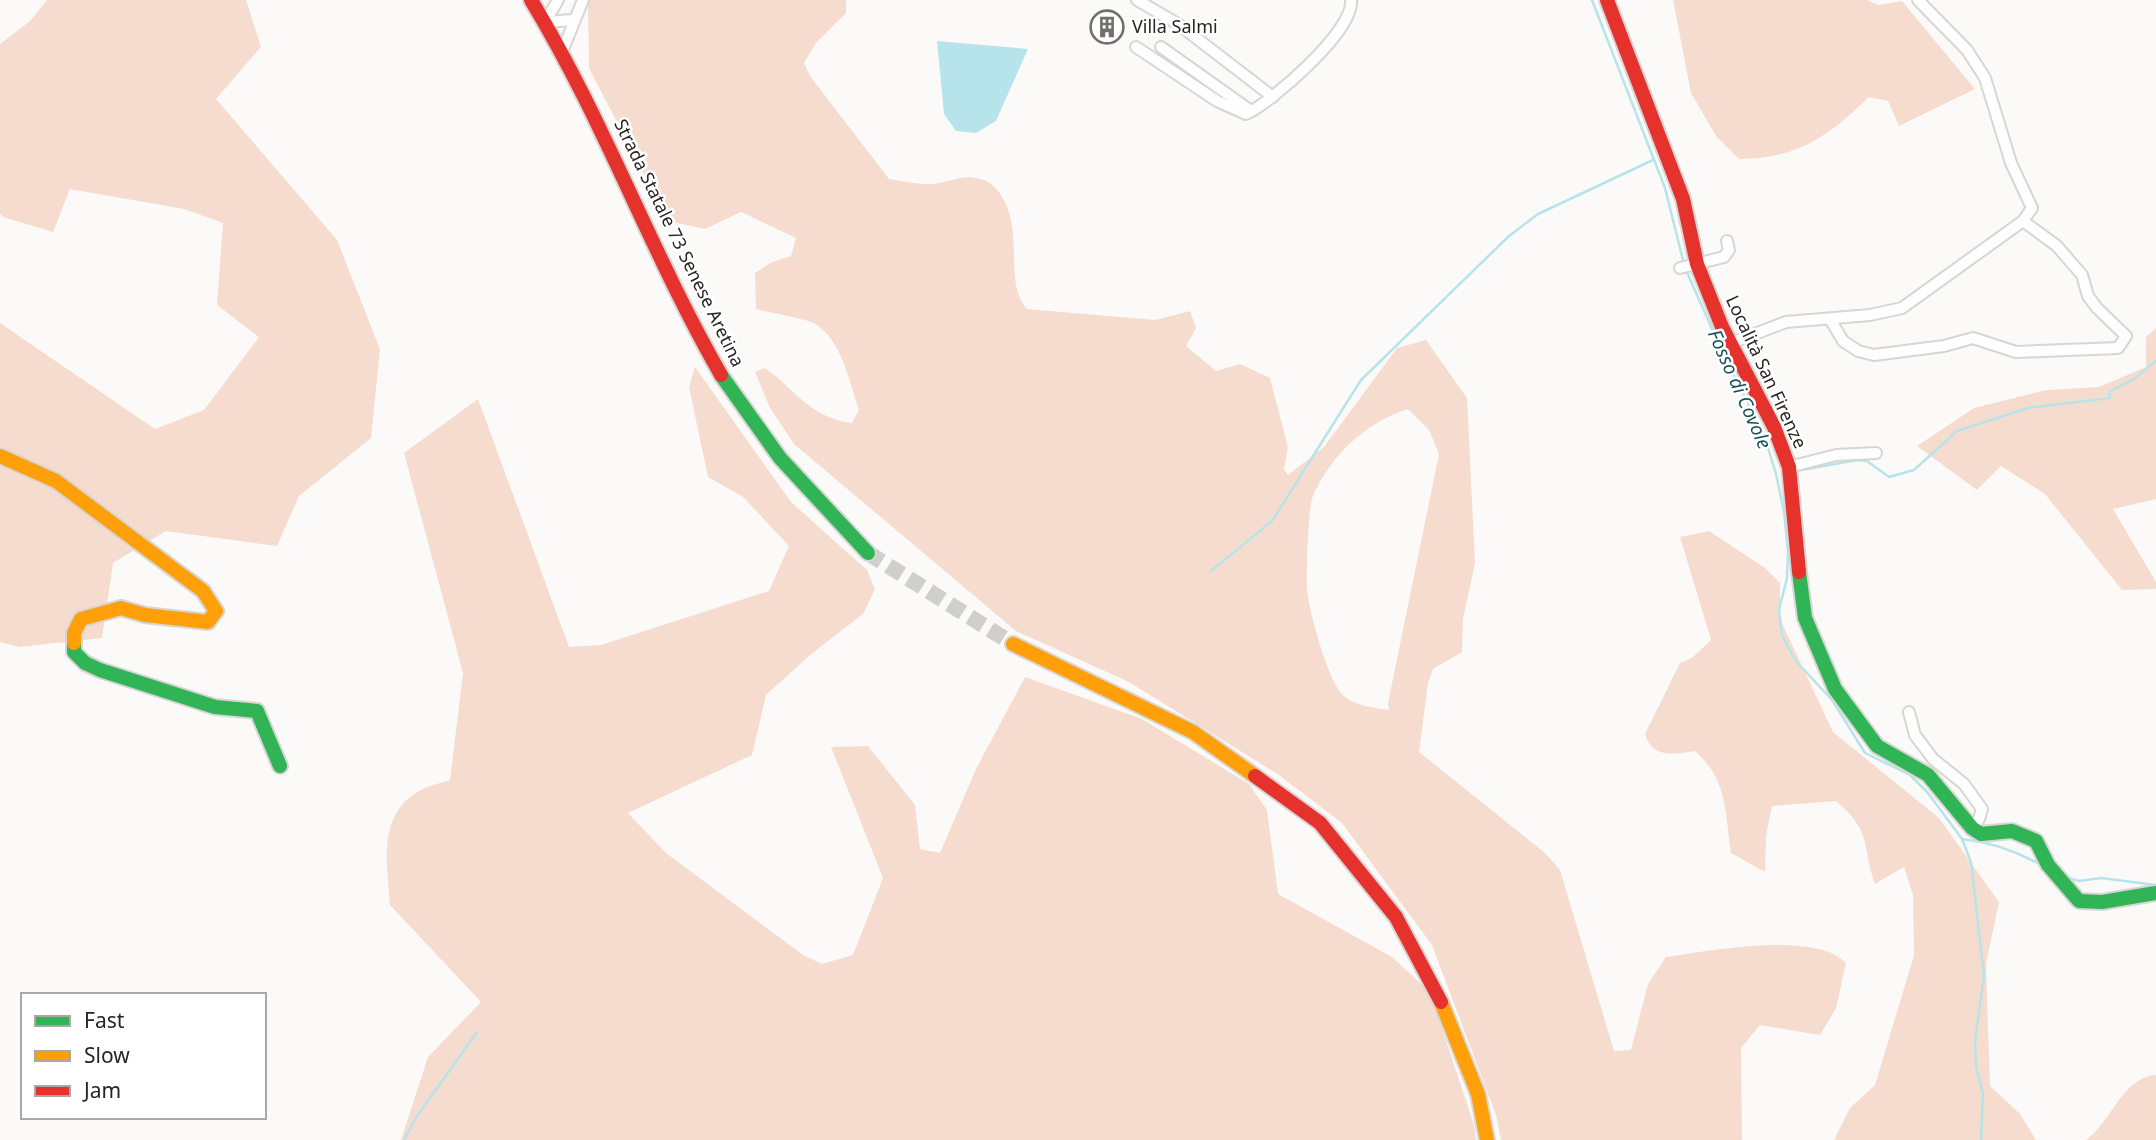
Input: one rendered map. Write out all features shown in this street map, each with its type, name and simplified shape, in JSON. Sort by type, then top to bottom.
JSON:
[{"type":"street","name":"Strada Statale 73 Senese Aretina","points":[[530,0],[562,52],[707,351],[758,433],[814,500],[868,553]]},
{"type":"street","points":[[538,0],[557,1],[545,22]]},
{"type":"street","points":[[562,52],[583,0]]},
{"type":"street","points":[[1137,0],[1178,24],[1273,97]]},
{"type":"street","points":[[1136,47],[1217,101],[1246,114],[1293,80],[1343,24],[1352,9],[1351,0]]},
{"type":"street","name":"Località San Firenze","points":[[1607,0],[1683,199],[1689,266],[1774,427],[1789,467],[1805,618],[1835,689],[1877,746],[1928,775],[1972,828]]},
{"type":"street","points":[[1731,343],[1786,322],[1807,318],[1830,319],[1902,308],[2023,221],[2032,208],[2011,163],[1985,78],[1966,50],[1918,0]]},
{"type":"street","points":[[545,22],[573,20]]},
{"type":"street","points":[[1161,47],[1251,111]]},
{"type":"street","points":[[1830,319],[1843,341],[1858,351],[1874,355],[1944,346],[1973,338],[2016,352],[2118,348],[2126,336],[2088,296],[2082,275],[2057,246],[2023,221]]},
{"type":"street","points":[[1689,266],[1724,257],[1729,250],[1727,241]]},
{"type":"street","points":[[1789,467],[1836,455],[1876,453]]},
{"type":"street","points":[[0,456],[56,481],[203,591],[216,611],[208,622],[145,615],[121,608],[99,613],[80,619],[74,633],[74,652],[85,663],[100,670],[215,707],[257,711],[280,766]]},
{"type":"street","points":[[1013,644],[1193,732],[1320,823],[1402,929],[1446,1012],[1478,1094],[1487,1140]]},
{"type":"street","points":[[1909,712],[1915,735],[1933,759],[1964,784],[1982,809],[1972,828],[1981,834],[2012,831],[2036,841],[2056,876],[2079,901],[2102,902],[2156,893]]},
{"type":"shaded area","points":[[47,0],[246,0],[261,47],[216,99],[337,240],[380,349],[371,438],[299,496],[277,546],[166,531],[113,563],[102,638],[19,647],[0,642],[0,323],[155,429],[204,410],[259,337],[217,305],[223,223],[184,209],[70,189],[53,232],[3,217],[0,213],[0,44],[30,21]]},
{"type":"shaded area","points":[[588,0],[846,0],[846,13],[816,43],[804,63],[810,76],[889,179],[927,184],[973,178],[987,181],[994,187],[1008,209],[1012,225],[1016,285],[1027,309],[1155,320],[1190,311],[1196,328],[1186,346],[1216,371],[1240,364],[1270,378],[1288,447],[1284,469],[1288,475],[1324,447],[1397,348],[1426,340],[1467,398],[1475,563],[1463,619],[1462,652],[1433,669],[1428,683],[1419,752],[1545,853],[1560,870],[1614,1051],[1631,1050],[1648,984],[1666,957],[1760,945],[1787,945],[1811,947],[1831,953],[1846,963],[1836,1008],[1820,1035],[1760,1025],[1741,1048],[1742,1140],[1501,1140],[1496,1115],[1432,945],[1342,823],[1279,775],[1129,682],[1016,631],[794,444],[770,408],[755,372],[765,368],[804,402],[837,420],[852,423],[859,410],[838,350],[824,330],[811,322],[756,309],[755,273],[772,262],[791,256],[796,238],[741,212],[705,229],[668,221],[589,68]],"holes":[[[1408,409],[1429,430],[1439,454],[1388,703],[1389,710],[1365,706],[1344,696],[1338,688],[1316,630],[1307,591],[1311,503],[1321,481],[1340,454],[1378,423]]]},
{"type":"shaded area","points":[[1673,0],[1867,0],[1879,5],[1902,1],[1975,89],[1899,126],[1888,101],[1869,97],[1840,123],[1811,143],[1778,155],[1739,159],[1716,136],[1691,93]]},
{"type":"shaded area","points":[[2156,328],[2156,499],[2113,509],[2156,582],[2156,589],[2122,590],[2045,494],[2001,466],[1977,490],[1917,446],[1974,408],[2046,390],[2099,387],[2146,367],[2146,337]]},
{"type":"shaded area","points":[[695,367],[791,502],[867,570],[875,589],[863,614],[810,655],[766,695],[752,755],[628,813],[666,853],[803,955],[822,964],[853,955],[883,878],[831,747],[868,746],[915,805],[920,849],[940,853],[976,769],[1025,677],[1142,719],[1249,784],[1267,810],[1278,894],[1392,957],[1430,992],[1474,1125],[1476,1140],[401,1140],[428,1057],[481,1002],[390,905],[387,857],[391,827],[396,813],[406,801],[423,789],[450,780],[463,673],[404,453],[478,399],[569,647],[601,645],[769,591],[789,546],[743,497],[708,477],[689,387]]},
{"type":"shaded area","points":[[1709,531],[1765,568],[1780,583],[1780,619],[1833,732],[1939,818],[1999,902],[1986,964],[1990,1086],[2020,1114],[2036,1140],[1834,1140],[1850,1108],[1875,1085],[1914,955],[1913,895],[1904,867],[1875,884],[1861,831],[1848,812],[1836,801],[1772,806],[1766,836],[1765,872],[1731,853],[1723,798],[1714,774],[1706,762],[1695,751],[1665,753],[1653,748],[1648,742],[1645,734],[1680,663],[1692,658],[1711,640],[1680,537]]},
{"type":"shaded area","points":[[2156,1075],[2156,1140],[2086,1140],[2134,1084]]},
{"type":"water","points":[[937,41],[1028,49],[996,121],[976,133],[956,131],[944,114]]},
{"type":"waterway","name":"Fosso di Covole","points":[[1592,0],[1665,188],[1684,264]]},
{"type":"waterway","points":[[1211,571],[1272,521],[1361,380],[1509,236],[1538,214],[1653,160]]},
{"type":"waterway","name":"Fosso di Covole","points":[[1686,270],[1723,354],[1764,435],[1776,474],[1784,512],[1788,552],[1787,578],[1779,610],[1782,635],[1795,660],[1832,700],[1865,753],[1910,775],[1928,793],[1962,839],[1971,862],[1984,976],[1975,1041],[1976,1066],[1983,1094],[1981,1140]]},
{"type":"waterway","points":[[1796,471],[1857,460],[1867,461],[1889,477],[1914,470],[1957,431],[2028,408],[2110,398],[2109,392],[2134,379],[2156,361]]},
{"type":"waterway","points":[[1962,839],[2003,848],[2041,865]]},
{"type":"waterway","points":[[2066,877],[2079,881],[2101,878],[2156,885]]},
{"type":"waterway","points":[[404,1140],[417,1116],[477,1032]]},
{"type":"tunnel","points":[[868,553],[1013,644]]},
{"type":"traffic: fast","points":[[721,375],[780,458],[868,553]]},
{"type":"traffic: fast","points":[[1799,572],[1805,618],[1835,689],[1877,746],[1928,775],[1972,828],[1981,834],[2012,831],[2036,841],[2048,865],[2079,901],[2102,902],[2156,893]]},
{"type":"traffic: fast","points":[[74,643],[74,652],[85,663],[100,670],[215,707],[257,711],[280,766]]},
{"type":"traffic: slow","points":[[0,456],[56,481],[203,591],[216,611],[208,622],[145,615],[121,608],[81,619],[74,633],[74,643]]},
{"type":"traffic: slow","points":[[1013,644],[1193,732],[1255,776]]},
{"type":"traffic: slow","points":[[1441,1002],[1478,1094],[1487,1140]]},
{"type":"traffic: jam","points":[[531,0],[582,92],[672,282],[721,375]]},
{"type":"traffic: jam","points":[[1607,0],[1683,199],[1697,264],[1722,327],[1774,427],[1789,467],[1799,572]]},
{"type":"traffic: jam","points":[[1255,776],[1320,823],[1396,917],[1441,1002]]},
{"type":"place","name":"Villa Salmi","points":[[1107,27]]}]
